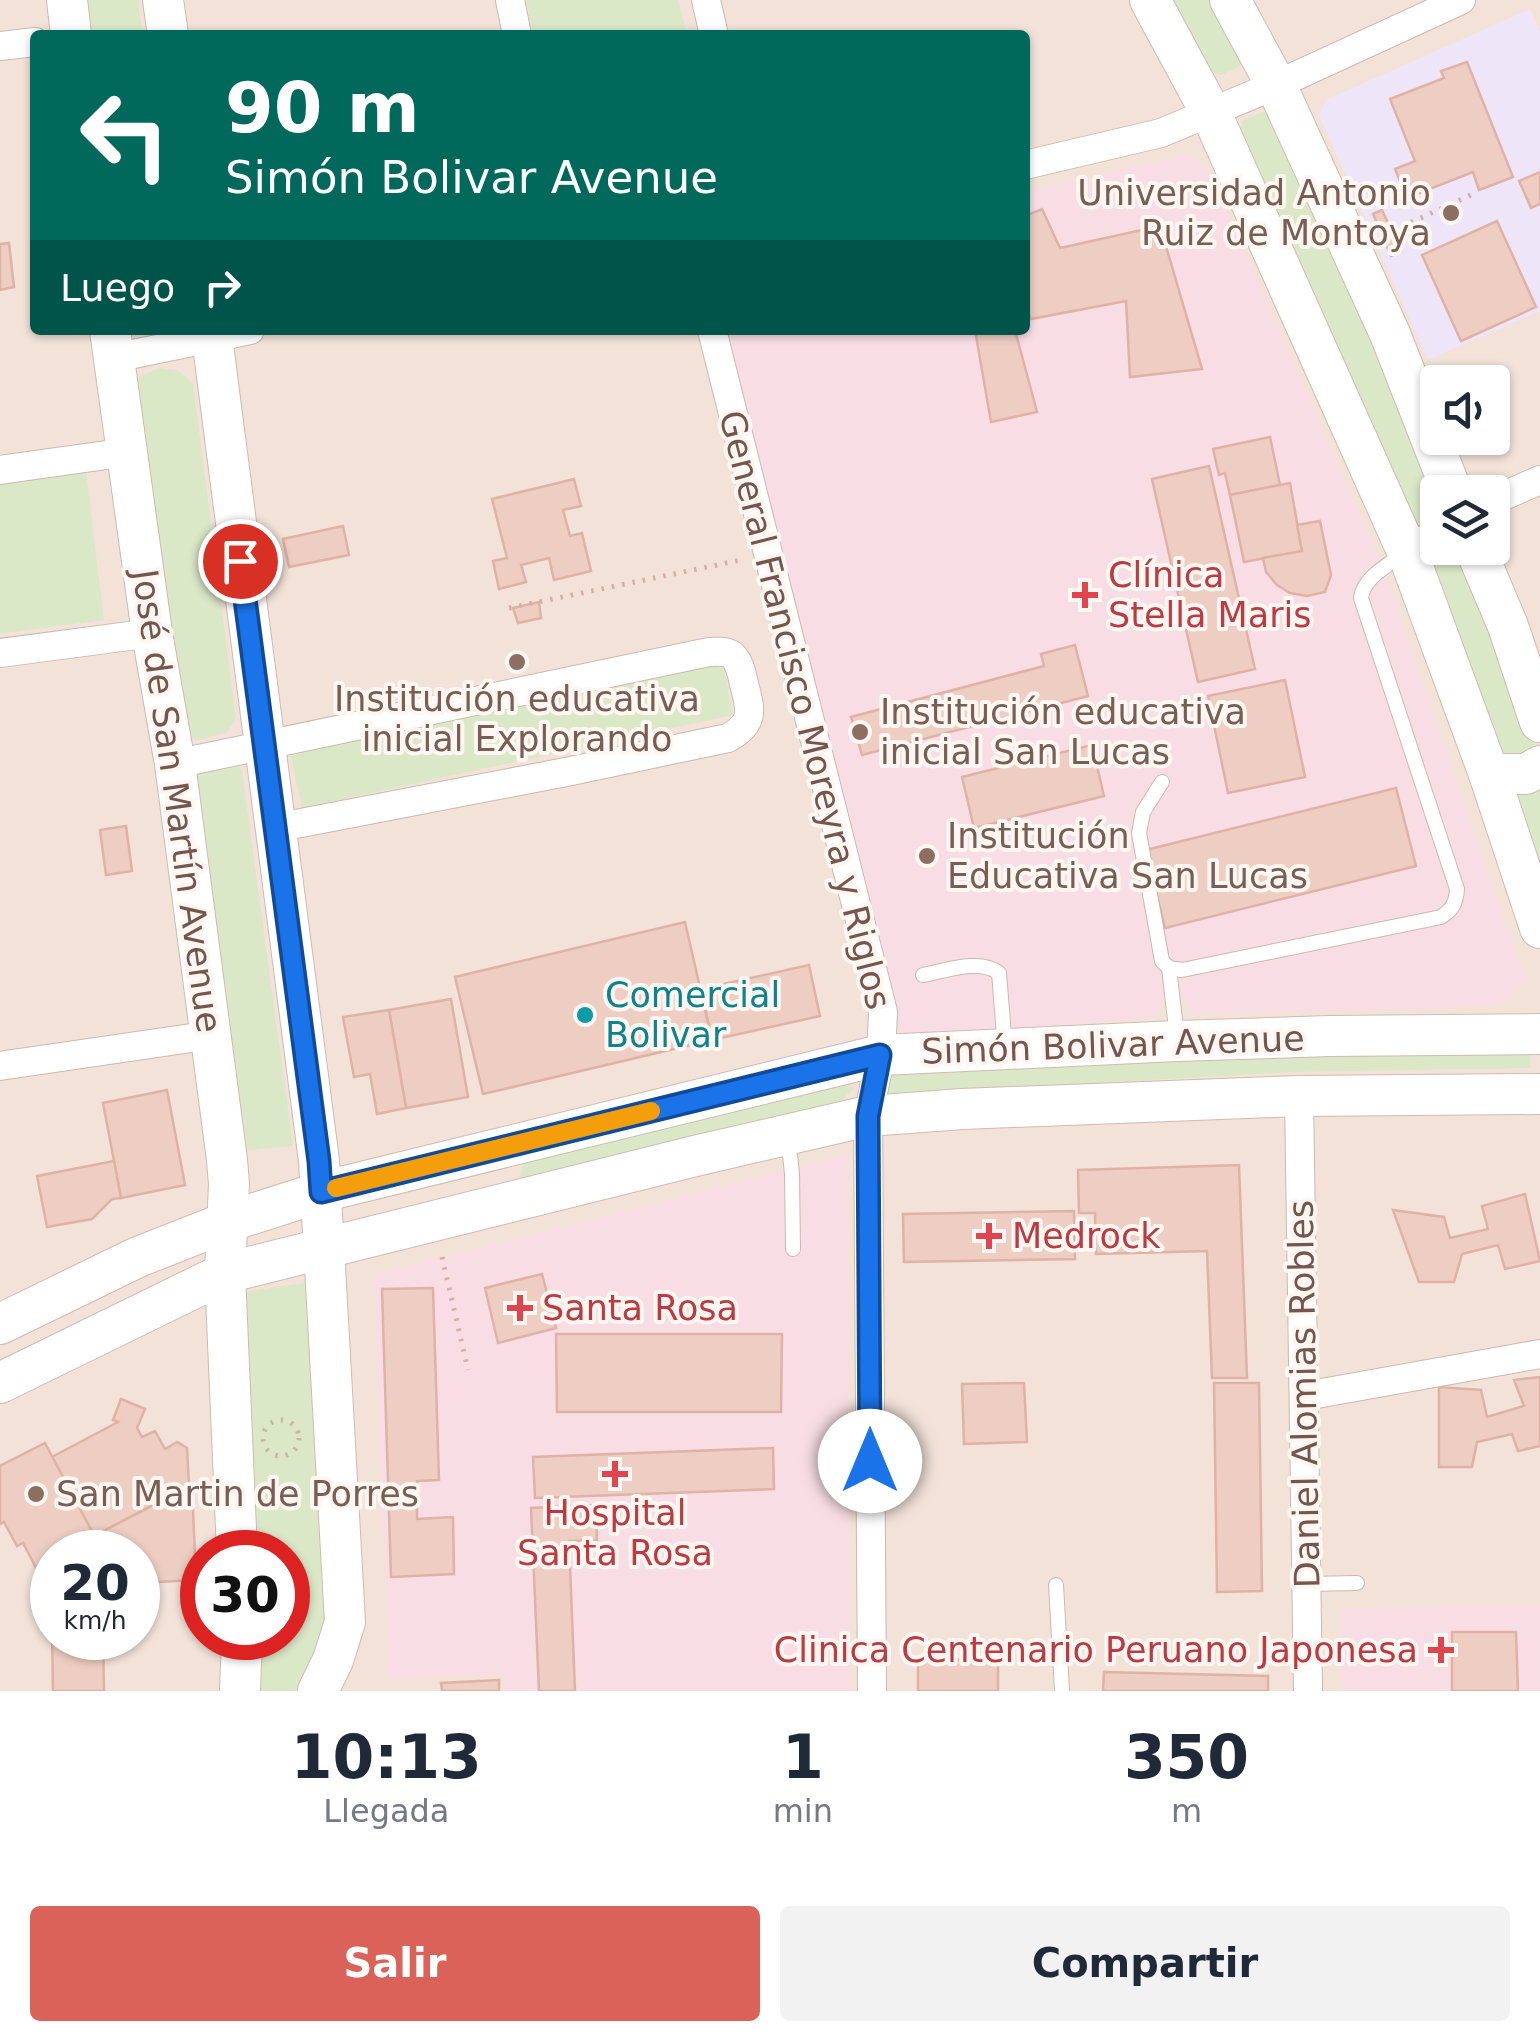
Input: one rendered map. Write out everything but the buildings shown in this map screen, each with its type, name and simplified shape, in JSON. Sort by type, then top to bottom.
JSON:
[{"type":"main road","points":[[66,0],[70,30]]},
{"type":"main road","points":[[163,0],[167,30]]},
{"type":"main road","points":[[1150,0],[1211,113],[1420,537]]},
{"type":"main road","points":[[1230,0],[1276,85],[1390,334],[1445,475]]},
{"type":"main road","points":[[224,335],[265,746],[319,1161],[325,1246],[345,1622],[318,1691]]},
{"type":"main road","name":"José de San Martín Avenue","points":[[112,344],[152,633],[175,764],[229,1184],[225,1273],[236,1530]]},
{"type":"main road","points":[[1429,565],[1489,774],[1540,928]]},
{"type":"main road","points":[[1482,565],[1508,626],[1540,722]]},
{"type":"main road","points":[[1489,774],[1526,774],[1540,766]]},
{"type":"main road","name":"Simón Bolivar Avenue","points":[[0,1324],[127,1261],[227,1222],[321,1192],[880,1055],[1330,1036],[1540,1034]]},
{"type":"main road","name":"Simón Bolivar Avenue","points":[[0,1383],[225,1273],[868,1116],[1300,1096],[1540,1094]]},
{"type":"main road","points":[[240,1691],[241,1660]]},
{"type":"street","points":[[510,0],[516,30]]},
{"type":"street","points":[[706,0],[713,30]]},
{"type":"street","points":[[1030,164],[1160,134],[1460,0]]},
{"type":"street","points":[[0,46],[30,43]]},
{"type":"street","points":[[112,344],[204,335]]},
{"type":"street","name":"General Francisco Moreyra y Riglos","points":[[713,335],[882,1012],[880,1055],[868,1116],[872,1691]]},
{"type":"street","points":[[0,470],[128,452]]},
{"type":"street","points":[[1510,493],[1540,480]]},
{"type":"street","points":[[0,653],[152,633]]},
{"type":"street","points":[[175,764],[709,652],[722,651],[739,665],[752,711],[739,732],[728,738],[275,828]]},
{"type":"street","points":[[0,1066],[212,1034]]},
{"type":"street","name":"Daniel Alomias Robles","points":[[1300,1096],[1308,1691]]},
{"type":"street","points":[[1304,1396],[1540,1354]]},
{"type":"lane","points":[[1162,782],[1144,812],[1140,832],[1162,961],[1169,968],[1182,970],[1440,917],[1456,904],[1457,889],[1360,598],[1364,583],[1420,542]]},
{"type":"lane","points":[[922,976],[979,966],[999,973],[1005,1050]]},
{"type":"lane","points":[[1169,968],[1177,1041]]},
{"type":"lane","points":[[788,1135],[793,1249]]},
{"type":"lane","points":[[1308,1584],[1356,1583]]},
{"type":"lane","points":[[1056,1585],[1062,1691]]},
{"type":"path","points":[[1392,231],[1471,196]]},
{"type":"path","points":[[509,608],[768,554]]},
{"type":"path","points":[[433,1220],[468,1370]]},
{"type":"path","points":[[282,1419],[290,1421],[300,1434],[296,1450],[280,1456],[263,1442],[267,1426],[282,1419]]},
{"type":"shaded area","points":[[0,0],[1540,0],[1540,1691],[0,1691]]},
{"type":"shaded area","name":"Universidad Antonio Ruiz de Montoya","points":[[1530,9],[1540,32],[1540,311],[1428,360],[1319,115],[1326,100]]},
{"type":"shaded area","name":"Clínica Stella Maris","points":[[1190,155],[1209,169],[1381,563],[1525,979],[1501,1006],[1195,1014],[1180,994],[1164,996],[1153,1018],[903,1036],[883,1012],[713,335],[1030,335],[1030,190]]},
{"type":"shaded area","name":"Hospital Santa Rosa","points":[[847,1155],[851,1691],[506,1691],[505,1673],[389,1679],[374,1275]]},
{"type":"shaded area","name":"Clinica Centenario Peruano Japonesa","points":[[1540,1605],[1540,1691],[1343,1691],[1342,1608]]},
{"type":"green space","points":[[80,0],[138,0],[142,30],[84,30]]},
{"type":"green space","points":[[526,0],[678,0],[686,30],[532,30]]},
{"type":"green space","points":[[1171,0],[1219,0],[1242,49],[1240,66],[1221,75],[1207,70]]},
{"type":"green space","points":[[1265,111],[1274,116],[1431,475],[1420,475],[1420,523],[1411,527],[1240,133],[1243,120]]},
{"type":"green space","points":[[160,368],[177,370],[193,383],[236,719],[226,733],[196,740],[182,730],[133,386],[142,375]]},
{"type":"green space","points":[[86,471],[104,620],[0,634],[0,483]]},
{"type":"green space","points":[[1433,565],[1463,565],[1500,640],[1540,753],[1540,888],[1429,573]]},
{"type":"green space","points":[[722,660],[733,715],[302,808],[290,753]]},
{"type":"green space","points":[[232,759],[242,771],[293,1146],[248,1150],[236,1074],[223,1057],[188,778],[196,766]]},
{"type":"green space","points":[[1529,1050],[1531,1068],[1293,1072],[878,1095],[886,1075],[1290,1053]]},
{"type":"green space","points":[[843,1085],[854,1088],[835,1107],[520,1179],[524,1159]]},
{"type":"green space","points":[[320,1281],[332,1627],[302,1691],[249,1691],[251,1660],[310,1660],[310,1530],[246,1530],[235,1293]]},
{"type":"slow traffic","points":[[336,1188],[651,1111]]},
{"type":"place","name":"Universidad Antonio Ruiz de Montoya","points":[[1451,213]]},
{"type":"place","name":"Clínica Stella Maris","points":[[1085,595]]},
{"type":"place","name":"Institución educativa inicial Explorando","points":[[517,662]]},
{"type":"place","name":"Institución educativa inicial San Lucas","points":[[860,732]]},
{"type":"place","name":"Institución Educativa San Lucas","points":[[927,856]]},
{"type":"place","name":"Comercial Bolivar","points":[[585,1015]]},
{"type":"place","name":"Medrock","points":[[989,1236]]},
{"type":"place","name":"Santa Rosa","points":[[520,1308]]},
{"type":"place","name":"Hospital Santa Rosa","points":[[615,1474]]},
{"type":"place","name":"San Martin de Porres","points":[[36,1494]]},
{"type":"place","name":"Clinica Centenario Peruano Japonesa","points":[[1441,1650]]},
{"type":"route","points":[[240,561],[321,1192],[880,1055],[868,1116],[870,1461]]}]
